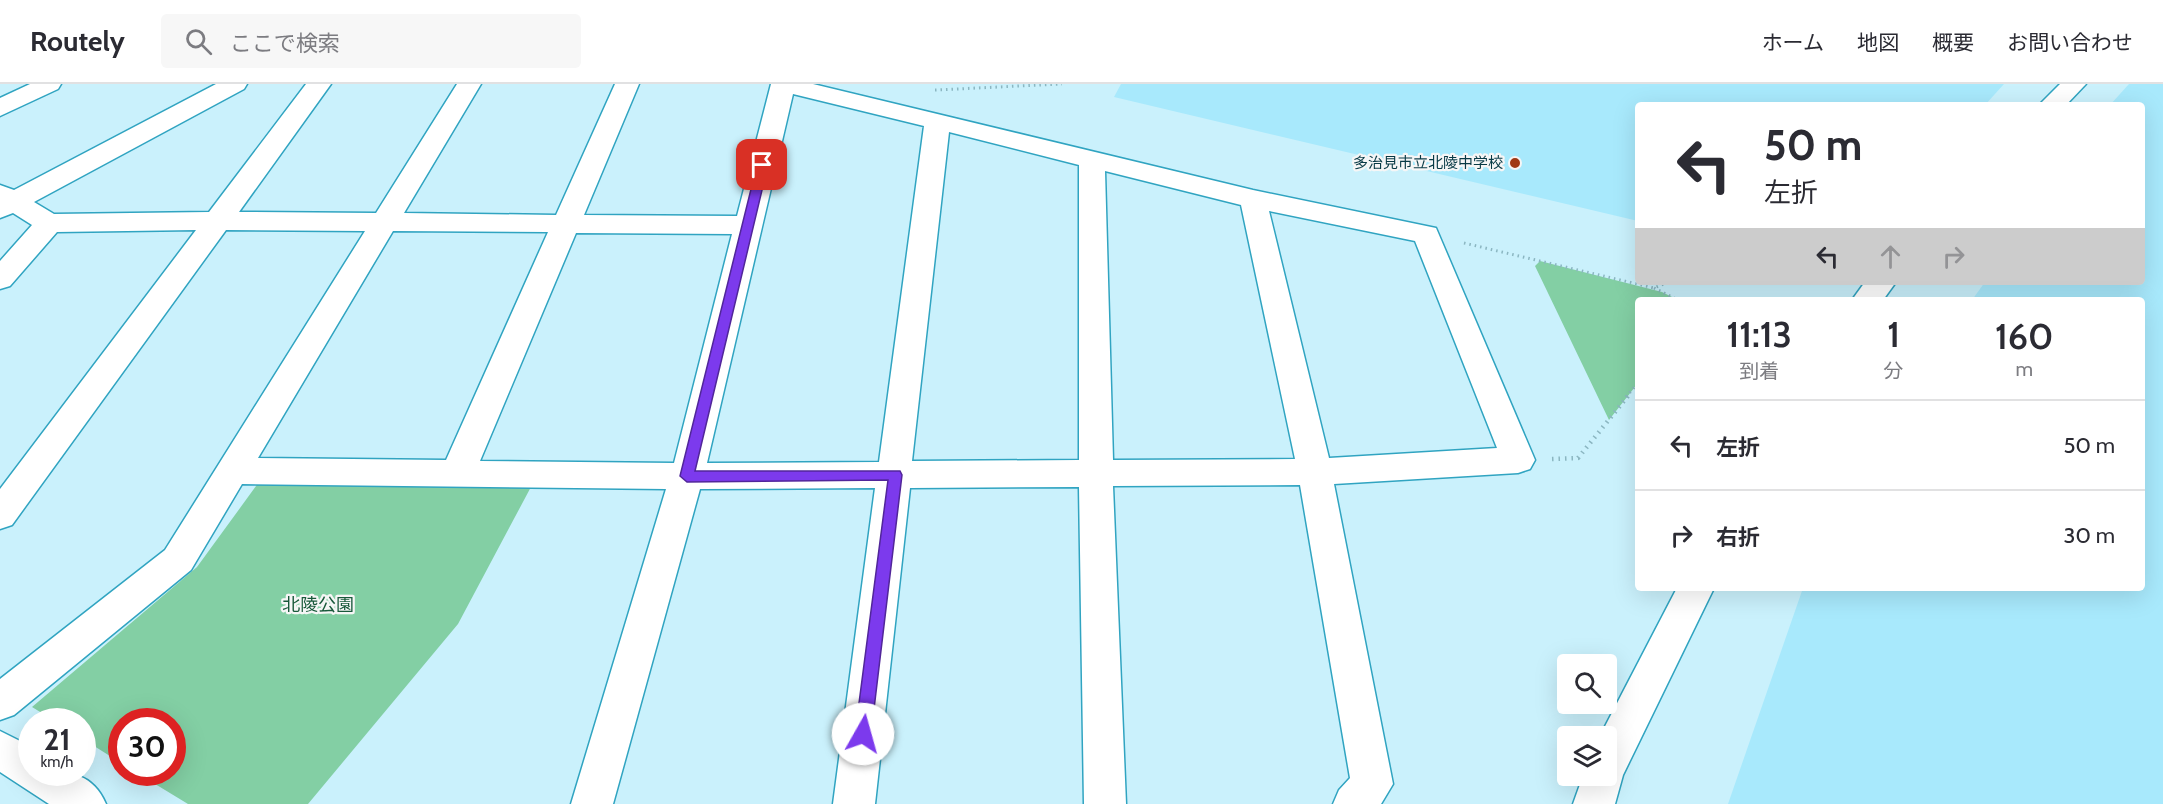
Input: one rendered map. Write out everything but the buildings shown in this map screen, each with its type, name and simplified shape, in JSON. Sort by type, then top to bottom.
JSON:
[{"type":"street","points":[[0,108],[49,84]]},
{"type":"street","points":[[4,202],[235,84]]},
{"type":"street","points":[[0,515],[319,84]]},
{"type":"street","points":[[0,702],[178,560],[387,223],[469,84]]},
{"type":"street","points":[[457,474],[564,224],[627,84]]},
{"type":"street","points":[[233,471],[687,476],[1315,472],[1518,460],[1426,234],[1252,200],[1092,160],[935,106],[783,84],[687,476],[592,804]]},
{"type":"street","points":[[2054,102],[2074,84]]},
{"type":"street","points":[[854,804],[895,475],[935,106]]},
{"type":"street","points":[[1092,160],[1096,473],[1105,804]]},
{"type":"street","points":[[1252,200],[1315,472],[1372,783],[1354,804]]},
{"type":"street","points":[[4,202],[49,223],[218,221],[747,225]]},
{"type":"street","points":[[0,279],[49,223]]},
{"type":"street","points":[[1869,297],[1879,285]]},
{"type":"street","points":[[1617,744],[1694,591]]},
{"type":"street","points":[[0,750],[18,761]]},
{"type":"street","points":[[57,786],[85,804]]},
{"type":"street","points":[[1594,804],[1600,786]]},
{"type":"path","points":[[935,106],[1062,84]]},
{"type":"path","points":[[1426,234],[1635,284]]},
{"type":"path","points":[[1641,285],[1654,288],[1672,297]]},
{"type":"path","points":[[1654,288],[1662,285]]},
{"type":"path","points":[[1518,460],[1578,458],[1635,386]]},
{"type":"shaded area","name":"多治見市立北陵中学校","points":[[1121,84],[2004,84],[1988,102],[1635,102],[1635,220],[1114,97]]},
{"type":"shaded area","points":[[2129,84],[2163,84],[2163,804],[1728,804],[1802,591],[2145,591],[2145,297],[1974,297],[1983,285],[2145,285],[2145,102],[2113,102]]},
{"type":"green space","points":[[1540,261],[1662,292],[1672,297],[1635,297],[1635,387],[1609,420],[1535,266]]},
{"type":"green space","name":"北陵公園","points":[[259,482],[532,485],[458,624],[308,804],[188,804],[158,786],[186,786],[186,708],[108,708],[108,755],[96,747],[96,708],[32,707],[197,567]]},
{"type":"place","name":"多治見市立北陵中学校","points":[[1515,163]]},
{"type":"route","points":[[762,165],[687,476],[895,475],[863,734]]}]
